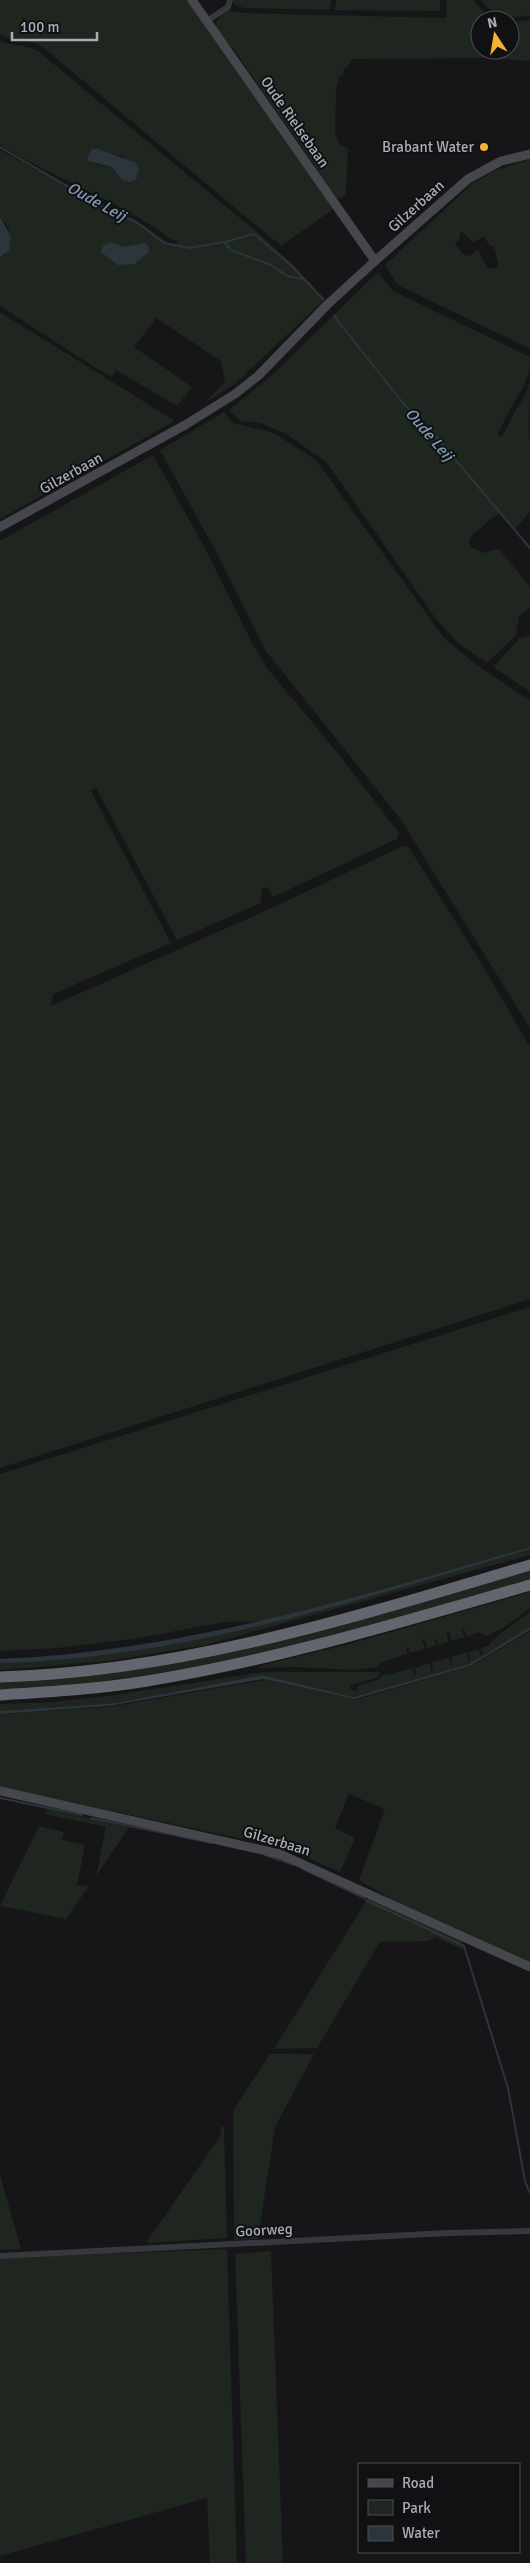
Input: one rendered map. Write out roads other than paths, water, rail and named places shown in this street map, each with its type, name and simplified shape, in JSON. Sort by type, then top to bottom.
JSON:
[{"type":"highway","points":[[0,1677],[96,1669],[146,1662],[238,1644],[316,1626],[530,1565]]},
{"type":"highway","points":[[0,1695],[101,1687],[204,1670],[287,1652],[530,1585]]},
{"type":"street","name":"Oude Rielsebaan","points":[[192,0],[375,261]]},
{"type":"street","points":[[207,21],[228,7],[230,0]]},
{"type":"street","name":"Gilzerbaan","points":[[0,527],[155,444],[180,424],[223,405],[259,375],[331,298],[468,179],[500,161],[530,154]]},
{"type":"street","name":"Gilzerbaan","points":[[0,1792],[280,1854],[344,1881],[530,1967]]},
{"type":"street","name":"Goorweg","points":[[0,2256],[448,2233],[530,2231]]},
{"type":"water","points":[[92,149],[98,149],[136,163],[139,169],[136,180],[130,182],[122,180],[112,167],[88,161],[88,155]]},
{"type":"water","points":[[0,216],[11,237],[9,251],[0,257]]},
{"type":"water","points":[[111,242],[124,247],[145,243],[149,247],[148,253],[134,264],[118,265],[101,252],[103,246]]},
{"type":"water","points":[[530,1547],[530,1549],[400,1588],[268,1624],[202,1639],[135,1651],[68,1659],[0,1663],[0,1659],[68,1654],[135,1645],[268,1619],[334,1603]]},
{"type":"water","points":[[530,1627],[530,1630],[470,1666],[355,1699],[263,1679],[109,1706],[0,1714],[0,1711],[116,1703],[262,1675],[354,1697],[469,1664]]},
{"type":"waterway","name":"Oude Leij","points":[[0,147],[110,211],[138,223],[164,243],[190,248],[224,242],[231,250],[271,265],[287,276],[304,279],[323,299]]},
{"type":"waterway","name":"Oude Leij","points":[[225,242],[254,234],[292,266],[304,279]]},
{"type":"waterway","name":"Oude Leij","points":[[334,316],[403,403],[437,438],[530,548]]},
{"type":"waterway","points":[[0,1798],[82,1815]]},
{"type":"waterway","points":[[91,1818],[212,1843]]},
{"type":"waterway","points":[[265,1855],[294,1865]]},
{"type":"waterway","points":[[303,1869],[364,1898]]},
{"type":"waterway","points":[[366,1900],[464,1946],[508,2088],[525,2181],[530,2193]]},
{"type":"place","name":"Brabant Water","points":[[484,147]]}]
